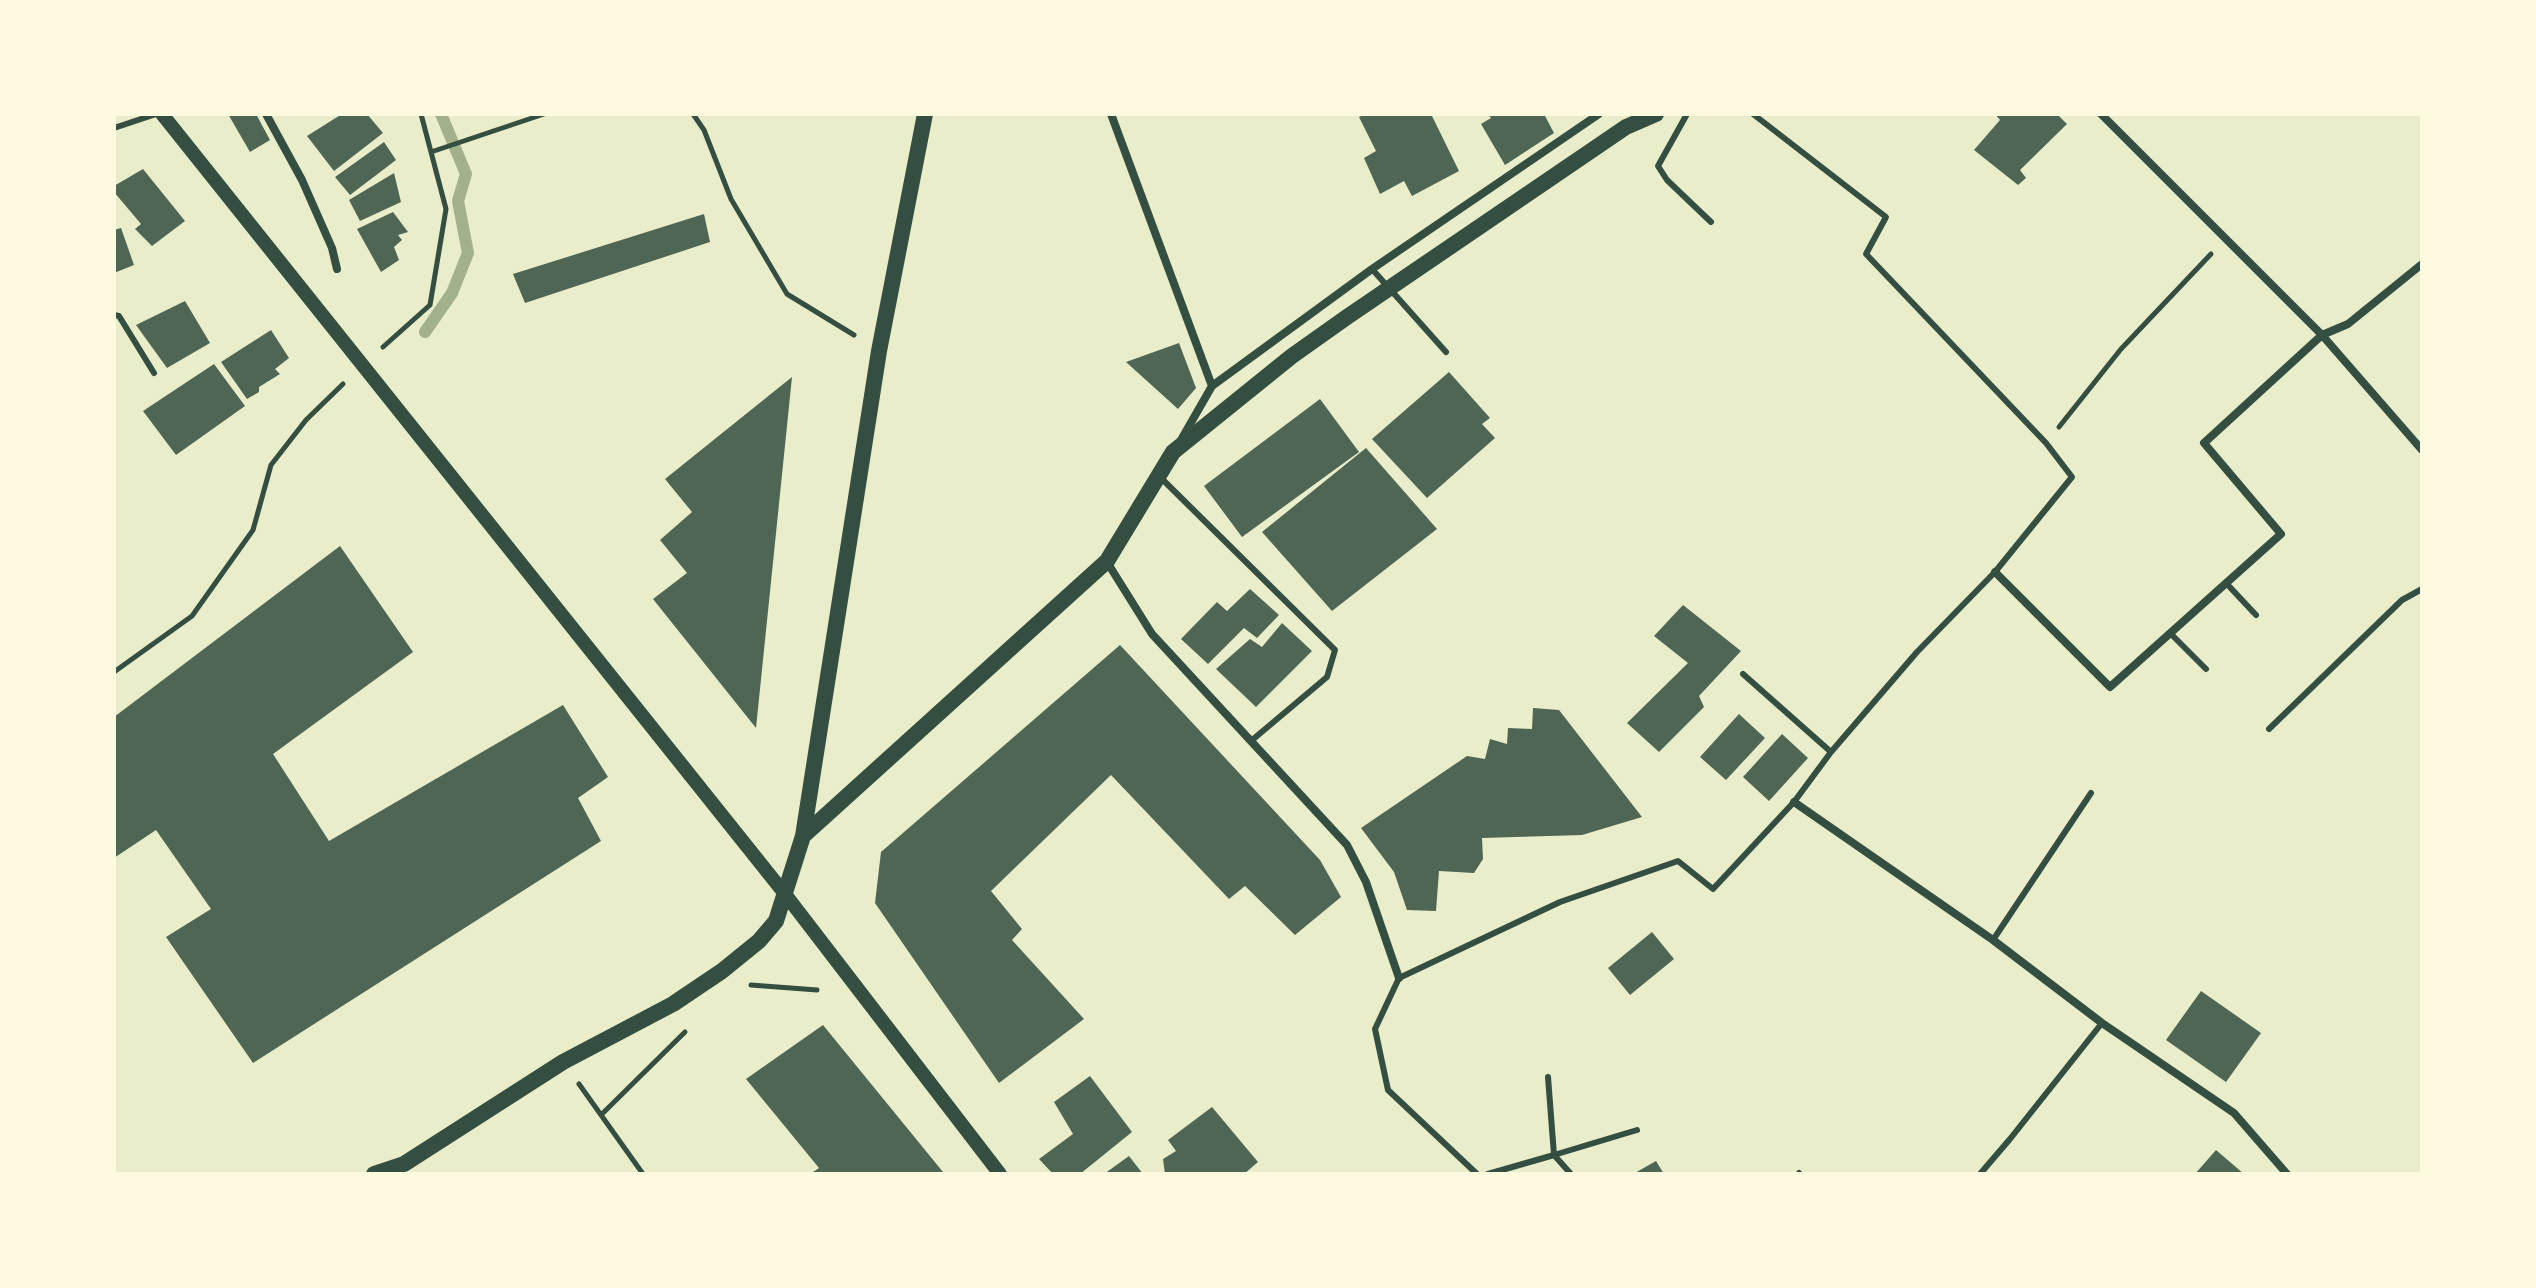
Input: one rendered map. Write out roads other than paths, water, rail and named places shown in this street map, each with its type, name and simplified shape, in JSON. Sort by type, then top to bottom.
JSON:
[{"type":"main road","points":[[374,1174],[408,1169],[563,1062],[673,1004],[722,971],[759,941],[776,921],[803,836],[879,351],[925,114]]},
{"type":"main road","points":[[803,836],[1107,561],[1173,452],[1292,356],[1626,127],[1656,114]]},
{"type":"street","points":[[159,114],[785,894],[1000,1174]]},
{"type":"street","points":[[266,114],[302,180],[332,248],[337,269]]},
{"type":"street","points":[[1111,114],[1212,386]]},
{"type":"street","points":[[1173,452],[1212,386],[1372,269],[1599,114]]},
{"type":"street","points":[[2101,114],[2322,335],[2422,450]]},
{"type":"street","points":[[1995,572],[2110,687],[2281,534],[2204,443],[2322,335],[2348,324],[2422,264]]},
{"type":"street","points":[[1107,561],[1152,634],[1347,845],[1366,882],[1399,978]]},
{"type":"street","points":[[1794,802],[1993,940],[2102,1023],[2234,1113],[2287,1174]]},
{"type":"lane","points":[[114,128],[159,114]]},
{"type":"lane","points":[[1687,114],[1658,166],[1667,180],[1711,222]]},
{"type":"lane","points":[[1477,1174],[1388,1090],[1375,1029],[1399,978],[1560,902],[1678,861],[1713,889],[1794,802],[1831,752],[1917,652],[1995,572],[2072,477],[2046,443],[1866,254],[1886,217],[1753,114]]},
{"type":"lane","points":[[1372,269],[1446,352]]},
{"type":"lane","points":[[114,315],[119,316],[154,373]]},
{"type":"lane","points":[[1159,476],[1335,650],[1327,677],[1251,741]]},
{"type":"lane","points":[[2226,583],[2256,615]]},
{"type":"lane","points":[[2269,729],[2402,600],[2422,589]]},
{"type":"lane","points":[[2170,633],[2206,669]]},
{"type":"lane","points":[[1743,674],[1831,752]]},
{"type":"lane","points":[[1993,940],[2091,793]]},
{"type":"lane","points":[[1980,1174],[2102,1023]]},
{"type":"lane","points":[[1548,1077],[1554,1155],[1571,1174]]},
{"type":"lane","points":[[1488,1174],[1637,1130]]},
{"type":"waterway","points":[[425,332],[452,293],[468,253],[458,201],[466,174],[441,114]]}]
